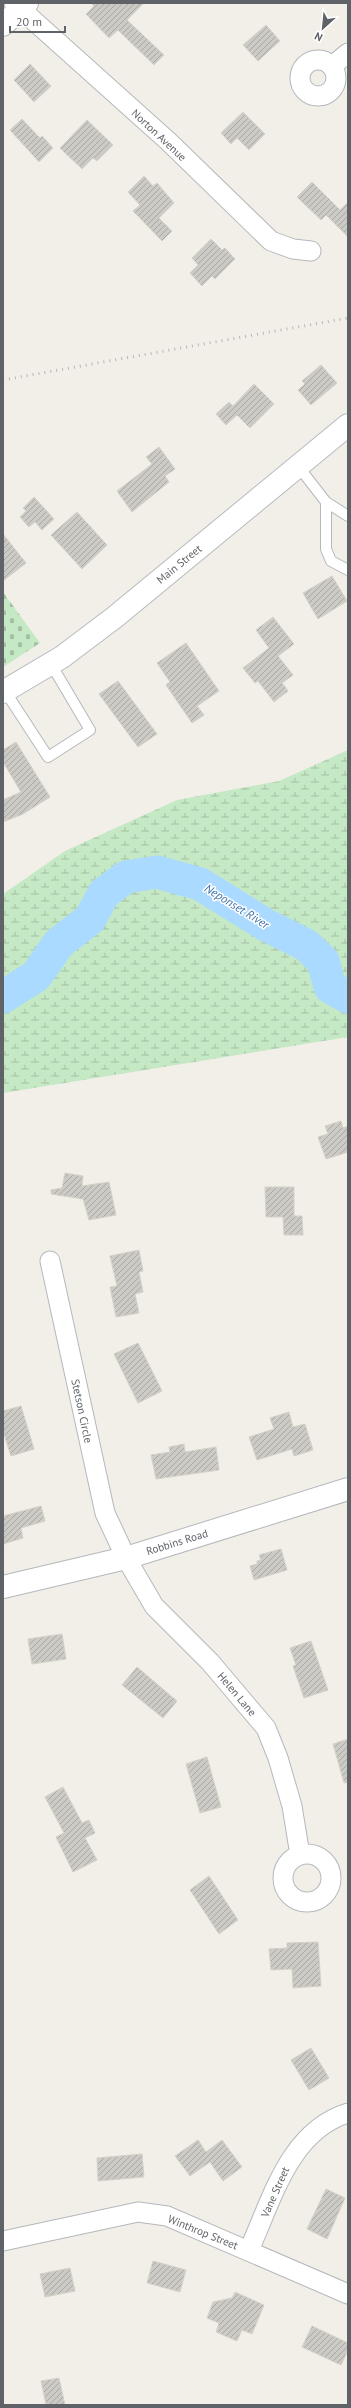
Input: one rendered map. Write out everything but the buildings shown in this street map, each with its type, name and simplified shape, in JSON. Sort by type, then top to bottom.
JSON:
[{"type":"main road","points":[[3,25],[20,5]]},
{"type":"main road","name":"Main Street","points":[[4,692],[51,664],[115,617],[348,425]]},
{"type":"main road","name":"Robbins Road","points":[[3,1587],[126,1558],[348,1489]]},
{"type":"street","name":"Norton Avenue","points":[[20,5],[168,142],[271,241],[294,249],[311,251]]},
{"type":"street","points":[[332,66],[348,53]]},
{"type":"street","name":"Stetson Circle","points":[[50,1261],[105,1513],[126,1558]]},
{"type":"street","name":"Helen Lane","points":[[126,1558],[154,1606],[210,1662],[266,1728],[278,1758],[292,1806],[300,1855]]},
{"type":"street","name":"Vane Street","points":[[249,2250],[286,2165],[310,2136],[331,2118],[348,2114]]},
{"type":"street","name":"Winthrop Street","points":[[3,2241],[138,2212],[167,2216],[249,2250],[348,2294]]},
{"type":"lane","points":[[298,466],[326,502],[348,516]]},
{"type":"lane","points":[[326,502],[326,549],[331,561],[348,570]]},
{"type":"lane","points":[[4,692],[48,757],[90,730],[51,664]]},
{"type":"green space","points":[[3,592],[40,643],[3,667]]},
{"type":"green space","points":[[348,750],[348,1037],[3,1093],[3,894],[65,851],[177,800],[279,781]]},
{"type":"waterway","name":"Neponset River","points":[[3,997],[36,976],[59,943],[90,919],[104,893],[126,877],[157,872],[200,884],[266,925],[306,945],[323,961],[330,987],[348,997]]},
{"type":"railway","points":[[3,380],[348,318]]}]
